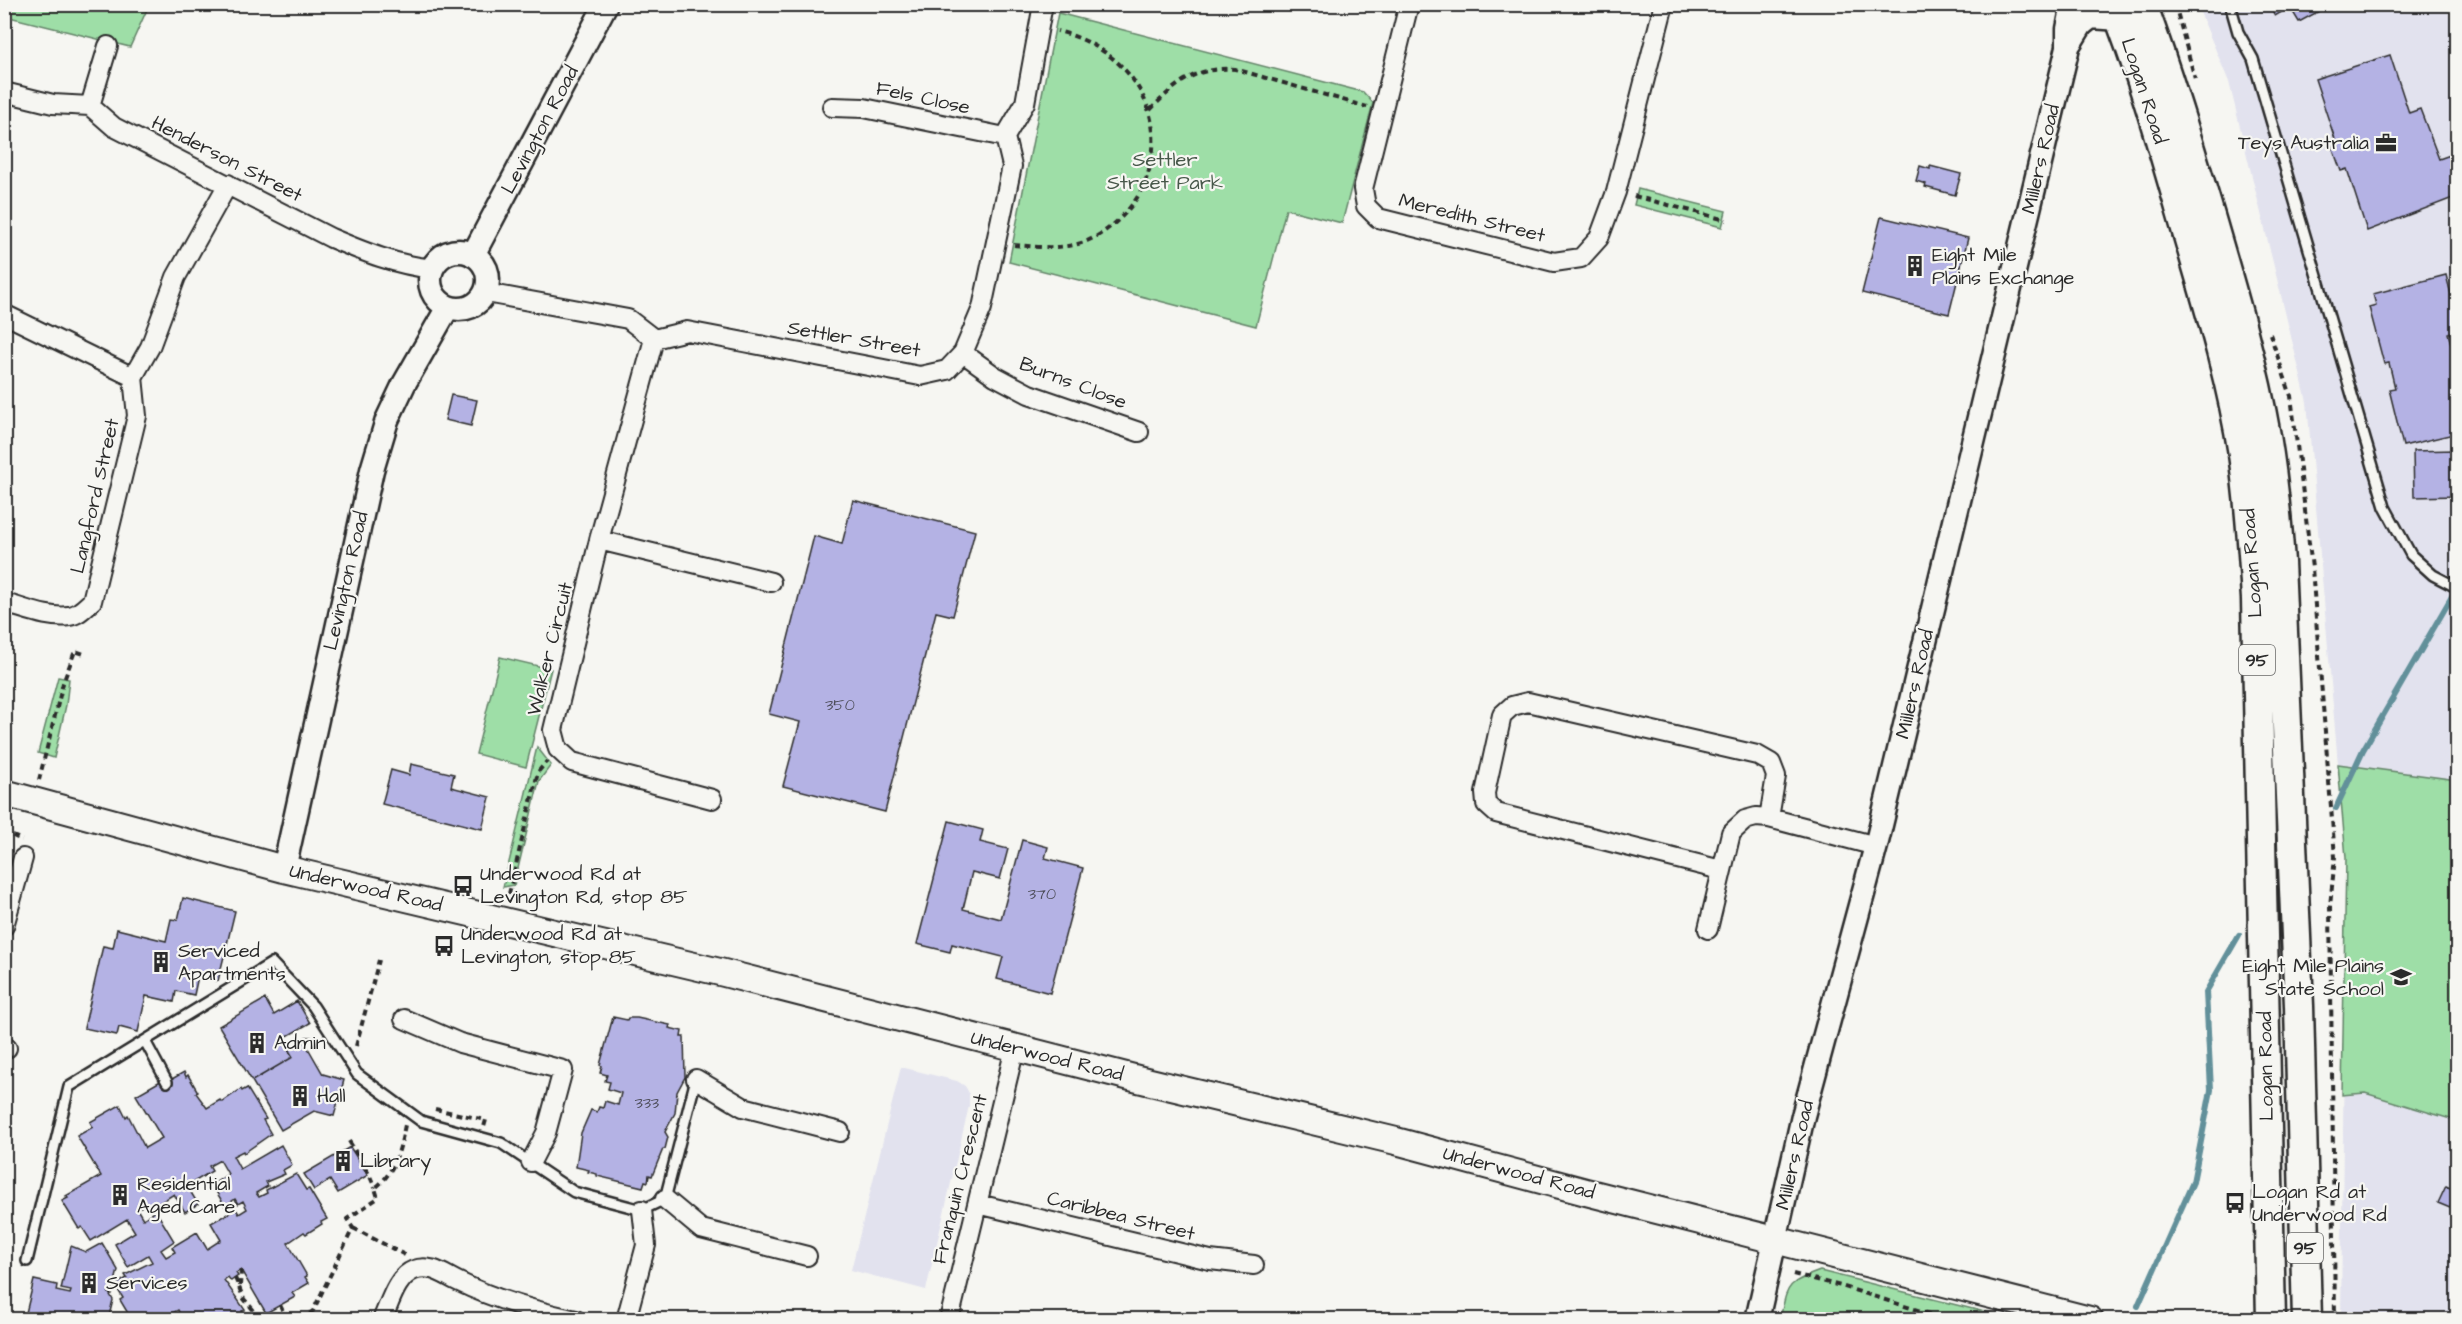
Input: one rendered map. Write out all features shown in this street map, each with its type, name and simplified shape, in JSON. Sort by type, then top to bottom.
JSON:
[{"type":"main road","name":"Logan Road","points":[[2125,9],[2142,80],[2218,342],[2243,454],[2256,599],[2271,1320]]},
{"type":"main road","name":"Logan Road","points":[[2125,9],[2171,86],[2236,309],[2257,392],[2274,491],[2280,562],[2298,982],[2307,1320]]},
{"type":"main road","name":"Underwood Road","points":[[4,793],[284,869],[724,973],[1015,1048],[1396,1141],[1586,1192],[2090,1320]]},
{"type":"street","name":"Levington Road","points":[[473,255],[606,4]]},
{"type":"street","points":[[1005,137],[1025,103],[1043,4]]},
{"type":"street","name":"Meredith Street","points":[[1409,4],[1363,189],[1366,206],[1378,218],[1554,262],[1581,258],[1599,238],[1616,192],[1664,4]]},
{"type":"street","name":"Millers Road","points":[[1757,1320],[1803,1116],[1876,846],[2068,47],[2068,29],[2073,4]]},
{"type":"street","name":"Millers Road","points":[[2068,47],[2080,25],[2091,17],[2125,9]]},
{"type":"street","points":[[4,92],[53,104],[90,106],[108,46]]},
{"type":"street","name":"Henderson Street","points":[[90,106],[114,127],[330,238],[407,266],[433,269]]},
{"type":"street","name":"Fels Close","points":[[832,107],[864,108],[1005,137]]},
{"type":"street","name":"Settler Street","points":[[654,339],[687,331],[920,376],[947,369],[963,353],[982,308],[1012,166],[1005,137]]},
{"type":"street","points":[[4,314],[133,377],[150,347],[176,277],[228,184]]},
{"type":"street","points":[[457,251],[473,255],[484,264],[487,271],[486,292],[470,308],[448,307],[436,298],[432,291],[430,284],[433,269],[442,257],[450,253],[457,251]]},
{"type":"street","points":[[486,292],[628,319],[654,339]]},
{"type":"street","name":"Levington Road","points":[[284,869],[372,470],[387,420],[404,384],[448,307]]},
{"type":"street","name":"Walker Circuit","points":[[558,749],[553,730],[599,540],[654,339]]},
{"type":"street","name":"Burns Close","points":[[963,353],[995,376],[1029,394],[1139,432]]},
{"type":"street","name":"Langford Street","points":[[4,603],[52,615],[70,616],[80,612],[92,601],[136,416],[133,377]]},
{"type":"street","points":[[599,540],[771,582]]},
{"type":"street","points":[[1721,870],[1496,813],[1486,804],[1485,793],[1502,715],[1512,706],[1528,702],[1757,755],[1771,764],[1776,776],[1769,818]]},
{"type":"street","points":[[558,749],[572,762],[712,800]]},
{"type":"street","points":[[1708,929],[1731,833],[1745,820],[1756,817],[1769,818],[1876,846]]},
{"type":"street","points":[[5,920],[22,858]]},
{"type":"street","points":[[404,1019],[460,1042],[562,1070],[546,1133],[531,1162]]},
{"type":"street","name":"Franquin Crescent","points":[[949,1320],[1015,1048]]},
{"type":"street","points":[[696,1078],[743,1107],[840,1132]]},
{"type":"street","points":[[665,1199],[701,1229],[807,1257]]},
{"type":"street","name":"Caribbea Street","points":[[978,1204],[1210,1260],[1254,1265]]},
{"type":"street","points":[[626,1320],[646,1245],[642,1210]]},
{"type":"street","points":[[382,1320],[401,1279],[411,1272],[429,1267],[473,1289],[533,1311],[576,1320]]},
{"type":"lane","points":[[2230,4],[2238,32],[2253,59],[2385,507],[2410,555],[2433,575],[2457,588]]},
{"type":"lane","points":[[27,1260],[69,1087],[272,963],[313,1006],[357,1074],[421,1121],[501,1143],[574,1192],[642,1210],[665,1199],[696,1078]]},
{"type":"lane","points":[[145,1041],[167,1082]]},
{"type":"path","points":[[996,244],[1059,247],[1087,241],[1111,226],[1132,206],[1148,178],[1155,146],[1150,110],[1135,82],[1116,60],[1090,44],[1061,32],[1039,27]]},
{"type":"path","points":[[1150,110],[1174,86],[1187,78],[1220,68],[1235,69],[1382,112]]},
{"type":"path","points":[[1616,192],[1726,220]]},
{"type":"path","points":[[34,800],[63,683],[75,651],[87,655]]},
{"type":"path","points":[[509,894],[538,772],[558,749]]},
{"type":"path","points":[[356,1047],[379,960]]},
{"type":"path","points":[[287,1047],[306,1038],[320,1040]]},
{"type":"path","points":[[375,1188],[387,1179],[398,1156],[405,1125],[397,1119]]},
{"type":"path","points":[[349,1142],[369,1173],[378,1198],[347,1219],[352,1228],[406,1255],[411,1272]]},
{"type":"path","points":[[301,1320],[314,1311],[352,1228]]},
{"type":"path","points":[[240,1270],[240,1287]]},
{"type":"path","points":[[1793,1274],[1841,1286],[1949,1320]]},
{"type":"path","points":[[235,1278],[244,1299],[262,1320]]},
{"type":"path","points":[[280,1305],[287,1320]]},
{"type":"shaded area","points":[[2197,5],[2446,5],[2457,35],[2457,1319],[2341,1319],[2346,858],[2307,402],[2229,82]]},
{"type":"shaded area","points":[[901,1067],[957,1081],[965,1086],[969,1093],[969,1106],[926,1290],[851,1270]]},
{"type":"green space","points":[[5,5],[149,5],[130,47],[5,16]]},
{"type":"green space","name":"Settler Street Park","points":[[1058,13],[1363,92],[1373,103],[1342,223],[1286,209],[1256,326],[1009,262]]},
{"type":"green space","points":[[1638,189],[1726,211],[1722,227],[1634,205]]},
{"type":"green space","points":[[500,657],[551,669],[526,767],[476,754]]},
{"type":"green space","points":[[58,677],[69,679],[66,705],[54,758],[38,753]]},
{"type":"green space","points":[[537,747],[551,765],[539,781],[514,885],[503,887]]},
{"type":"green space","points":[[2338,764],[2457,780],[2457,1121],[2365,1093],[2342,1095],[2346,858]]},
{"type":"green space","points":[[1820,1271],[2013,1319],[1780,1319],[1790,1287],[1800,1279]]},
{"type":"building","points":[[2269,4],[2332,4],[2299,22],[2290,7],[2275,16]]},
{"type":"building","points":[[2390,55],[2409,113],[2420,109],[2439,159],[2453,154],[2458,168],[2458,196],[2367,231],[2347,169],[2341,171],[2330,141],[2335,139],[2315,79]]},
{"type":"building","points":[[1920,166],[1930,169],[1930,166],[1961,174],[1955,195],[1925,187],[1926,184],[1916,181]]},
{"type":"building","name":"Eight Mile Plains Exchange","points":[[1881,217],[1968,238],[1949,314],[1862,293]]},
{"type":"building","points":[[2446,275],[2458,321],[2458,331],[2448,333],[2458,369],[2458,401],[2454,402],[2458,415],[2458,433],[2403,446],[2389,389],[2395,388],[2389,363],[2384,364],[2369,307],[2376,305],[2373,294]]},
{"type":"building","points":[[451,395],[477,400],[471,426],[445,420]]},
{"type":"building","points":[[2455,450],[2456,496],[2414,497],[2413,451]]},
{"type":"building","points":[[853,500],[975,531],[953,616],[936,612],[885,812],[783,786],[800,722],[769,714],[814,536],[842,544]]},
{"type":"building","points":[[411,764],[454,774],[451,787],[490,797],[482,829],[382,804],[391,770],[409,775]]},
{"type":"building","points":[[949,821],[983,830],[980,842],[1008,849],[1000,879],[972,872],[963,909],[1001,919],[1022,840],[1048,847],[1045,858],[1083,868],[1050,993],[997,979],[1003,957],[952,944],[950,952],[917,944]]},
{"type":"building","name":"Serviced Apartments","points":[[183,898],[235,911],[218,981],[198,976],[194,995],[176,991],[174,1002],[146,996],[138,1032],[119,1027],[117,1035],[84,1028],[103,946],[113,948],[117,929],[166,941],[171,919],[178,920]]},
{"type":"building","name":"Admin","points":[[265,999],[274,1015],[297,1001],[310,1023],[282,1039],[293,1057],[252,1081],[219,1026]]},
{"type":"building","points":[[613,1017],[627,1020],[637,1018],[670,1025],[669,1028],[682,1031],[681,1037],[684,1037],[685,1077],[677,1092],[675,1113],[665,1132],[668,1137],[665,1149],[663,1149],[652,1176],[649,1175],[648,1182],[645,1181],[643,1187],[597,1176],[597,1174],[588,1172],[589,1170],[576,1167],[581,1133],[591,1110],[597,1112],[599,1107],[603,1108],[605,1101],[618,1105],[621,1093],[608,1089],[610,1082],[605,1081],[607,1075],[600,1073],[602,1066],[600,1065]]},
{"type":"building","name":"Hall","points":[[304,1041],[323,1074],[344,1080],[334,1116],[314,1111],[281,1130],[252,1081],[293,1057],[288,1050]]},
{"type":"building","name":"Residential Aged Care","points":[[184,1072],[207,1108],[247,1088],[266,1119],[263,1120],[271,1134],[244,1153],[243,1151],[233,1156],[240,1169],[281,1145],[292,1165],[283,1170],[285,1174],[266,1182],[268,1186],[256,1193],[259,1197],[267,1193],[266,1190],[296,1174],[306,1190],[309,1189],[327,1219],[288,1243],[309,1283],[292,1293],[295,1297],[266,1313],[241,1270],[236,1273],[238,1276],[231,1281],[228,1277],[224,1280],[245,1310],[242,1311],[247,1320],[183,1320],[178,1310],[160,1320],[132,1320],[120,1300],[123,1298],[115,1285],[127,1278],[125,1275],[152,1262],[148,1255],[128,1267],[115,1244],[135,1232],[127,1219],[91,1241],[82,1227],[79,1229],[62,1201],[68,1198],[66,1196],[101,1176],[77,1136],[93,1127],[90,1122],[120,1105],[126,1117],[128,1115],[145,1148],[162,1138],[136,1095],[164,1079],[165,1083]],"holes":[[[220,1160],[228,1174],[212,1185],[225,1206],[235,1199],[238,1204],[243,1201],[247,1209],[239,1214],[236,1209],[211,1223],[221,1240],[207,1249],[197,1232],[172,1247],[175,1252],[166,1257],[161,1250],[174,1241],[156,1211],[143,1219],[137,1209],[147,1203],[150,1209],[174,1194],[185,1212],[198,1204],[187,1186],[212,1171],[209,1166]]]},
{"type":"building","name":"Library","points":[[350,1147],[368,1175],[338,1193],[330,1180],[314,1190],[304,1174]]},
{"type":"building","points":[[2446,1186],[2457,1191],[2450,1208],[2438,1203]]},
{"type":"building","name":"Services","points":[[102,1243],[118,1270],[112,1294],[109,1293],[113,1300],[108,1320],[55,1320],[26,1313],[34,1280],[57,1285],[56,1291],[70,1294],[71,1291],[61,1289],[71,1246],[86,1252]]},
{"type":"waterway","points":[[2336,808],[2363,750],[2458,586]]},
{"type":"waterway","points":[[2138,1306],[2193,1182],[2211,1090],[2206,992],[2239,935]]},
{"type":"place","name":"Teys Australia","points":[[2386,143]]},
{"type":"place","name":"Eight Mile Plains Exchange","points":[[1915,266]]},
{"type":"place","name":"Underwood Rd at Levington Rd, stop 85","points":[[463,886]]},
{"type":"place","name":"Underwood Rd at Levington, stop 85","points":[[444,946]]},
{"type":"place","name":"Serviced Apartments","points":[[161,962]]},
{"type":"place","name":"Eight Mile Plains State School","points":[[2401,977]]},
{"type":"place","name":"Admin","points":[[257,1043]]},
{"type":"place","name":"Hall","points":[[300,1096]]},
{"type":"place","name":"Library","points":[[343,1161]]},
{"type":"place","name":"Residential Aged Care","points":[[120,1195]]},
{"type":"place","name":"Logan Rd at Underwood Rd","points":[[2235,1203]]},
{"type":"place","name":"Services","points":[[89,1283]]}]
